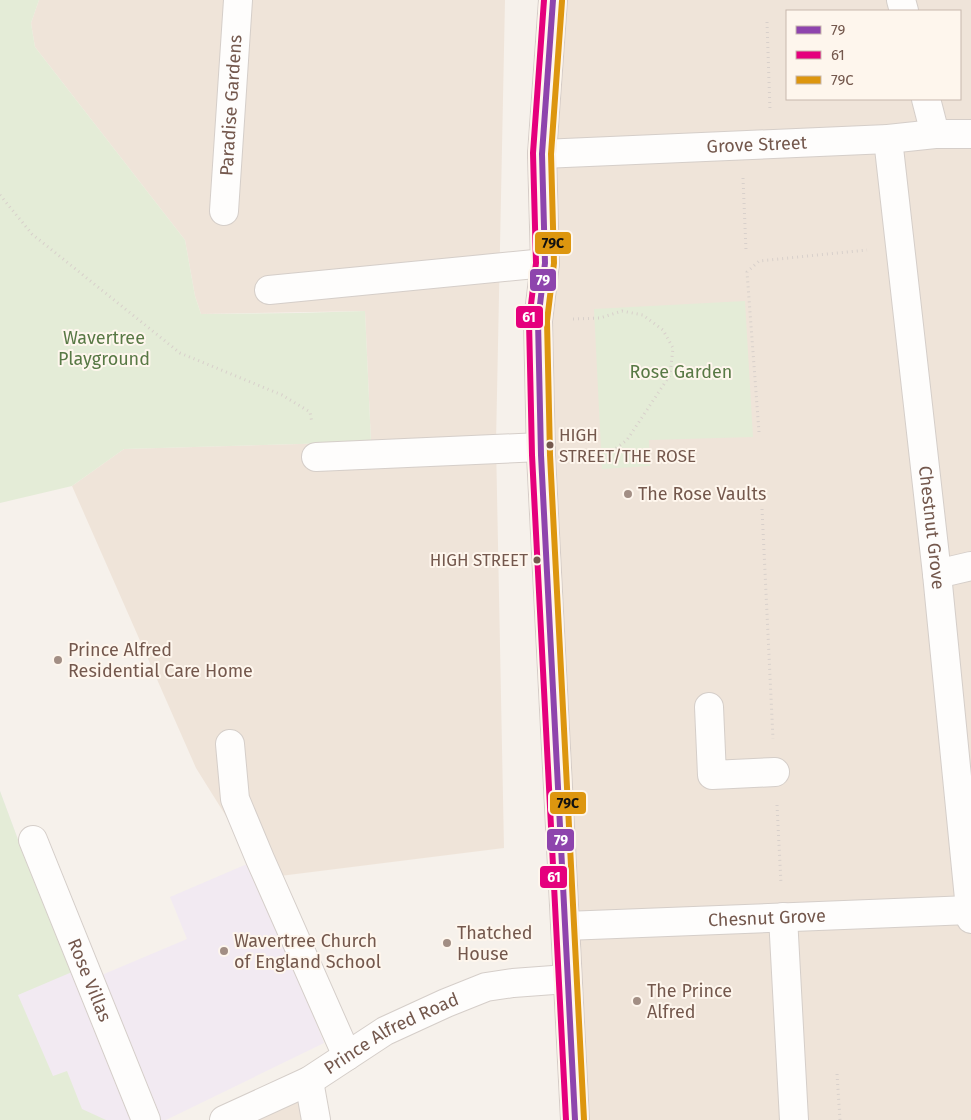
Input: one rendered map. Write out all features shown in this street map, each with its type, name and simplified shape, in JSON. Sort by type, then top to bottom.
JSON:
[{"type":"main road","points":[[553,0],[542,154],[545,263],[538,321],[541,451],[575,1120]]},
{"type":"street","name":"Paradise Gardens","points":[[224,211],[238,0]]},
{"type":"street","points":[[926,100],[935,134]]},
{"type":"street","name":"Grove Street","points":[[542,154],[888,139],[935,134],[971,134]]},
{"type":"street","name":"Chestnut Grove","points":[[888,139],[937,574],[970,914]]},
{"type":"street","points":[[269,290],[545,263]]},
{"type":"street","points":[[316,457],[541,451]]},
{"type":"street","points":[[937,574],[971,566]]},
{"type":"street","points":[[709,707],[712,775],[775,772]]},
{"type":"street","points":[[230,744],[235,799],[347,1056]]},
{"type":"street","name":"Rose Villas","points":[[33,840],[146,1120]]},
{"type":"street","name":"Chesnut Grove","points":[[565,926],[783,917],[970,914]]},
{"type":"street","points":[[783,917],[794,1120]]},
{"type":"street","name":"Prince Alfred Road","points":[[224,1120],[309,1080],[385,1031],[446,1003],[486,987],[567,979]]},
{"type":"street","points":[[309,1080],[316,1120]]},
{"type":"path","points":[[768,22],[772,144]]},
{"type":"path","points":[[742,145],[746,250]]},
{"type":"path","points":[[0,195],[32,234],[180,354],[282,395],[310,412],[316,457]]},
{"type":"path","points":[[759,432],[747,272],[759,261],[900,246]]},
{"type":"path","points":[[538,321],[600,318],[622,311],[629,312],[643,315],[663,330],[673,348],[670,375],[627,440],[615,449],[593,453],[541,451]]},
{"type":"path","points":[[762,509],[783,917]]},
{"type":"path","points":[[837,1074],[840,1120]]},
{"type":"shaded area","points":[[39,0],[505,0],[496,443],[504,848],[280,876],[254,861],[196,768],[72,486],[124,449],[371,442],[365,311],[201,314],[195,296],[185,240],[35,47],[31,23]]},
{"type":"shaded area","points":[[553,0],[971,0],[971,1120],[585,1120],[572,1084],[542,154]]},
{"type":"shaded area","name":"Wavertree Church of England School","points":[[0,791],[29,869],[78,985],[187,939],[170,897],[254,861],[324,1043],[166,1120],[0,1120]]},
{"type":"shaded area","points":[[309,1081],[316,1120],[224,1120]]},
{"type":"green space","name":"Wavertree Playground","points":[[0,0],[39,0],[31,23],[35,47],[185,240],[195,296],[201,314],[365,311],[371,442],[124,449],[72,486],[0,503]]},
{"type":"green space","name":"Rose Garden","points":[[745,301],[753,437],[649,440],[650,466],[602,469],[594,309]]},
{"type":"green space","points":[[0,791],[29,869],[72,972],[18,995],[53,1076],[67,1071],[82,1109],[106,1120],[0,1120]]},
{"type":"transit line","name":"61","points":[[544,0],[533,153],[536,263],[529,321],[532,455],[566,1120]]},
{"type":"transit line","name":"79","points":[[553,0],[542,154],[545,263],[538,321],[541,455],[575,1120]]},
{"type":"transit line","name":"79C","points":[[562,1],[551,154],[554,263],[547,321],[550,455],[584,1120]]},
{"type":"place","name":"HIGH STREET/THE ROSE","points":[[550,445]]},
{"type":"place","name":"The Rose Vaults","points":[[628,494]]},
{"type":"place","name":"HIGH STREET","points":[[537,560]]},
{"type":"place","name":"Prince Alfred Residential Care Home","points":[[58,660]]},
{"type":"place","name":"Thatched House","points":[[447,943]]},
{"type":"place","name":"Wavertree Church of England School","points":[[224,951]]},
{"type":"place","name":"The Prince Alfred","points":[[637,1001]]}]
